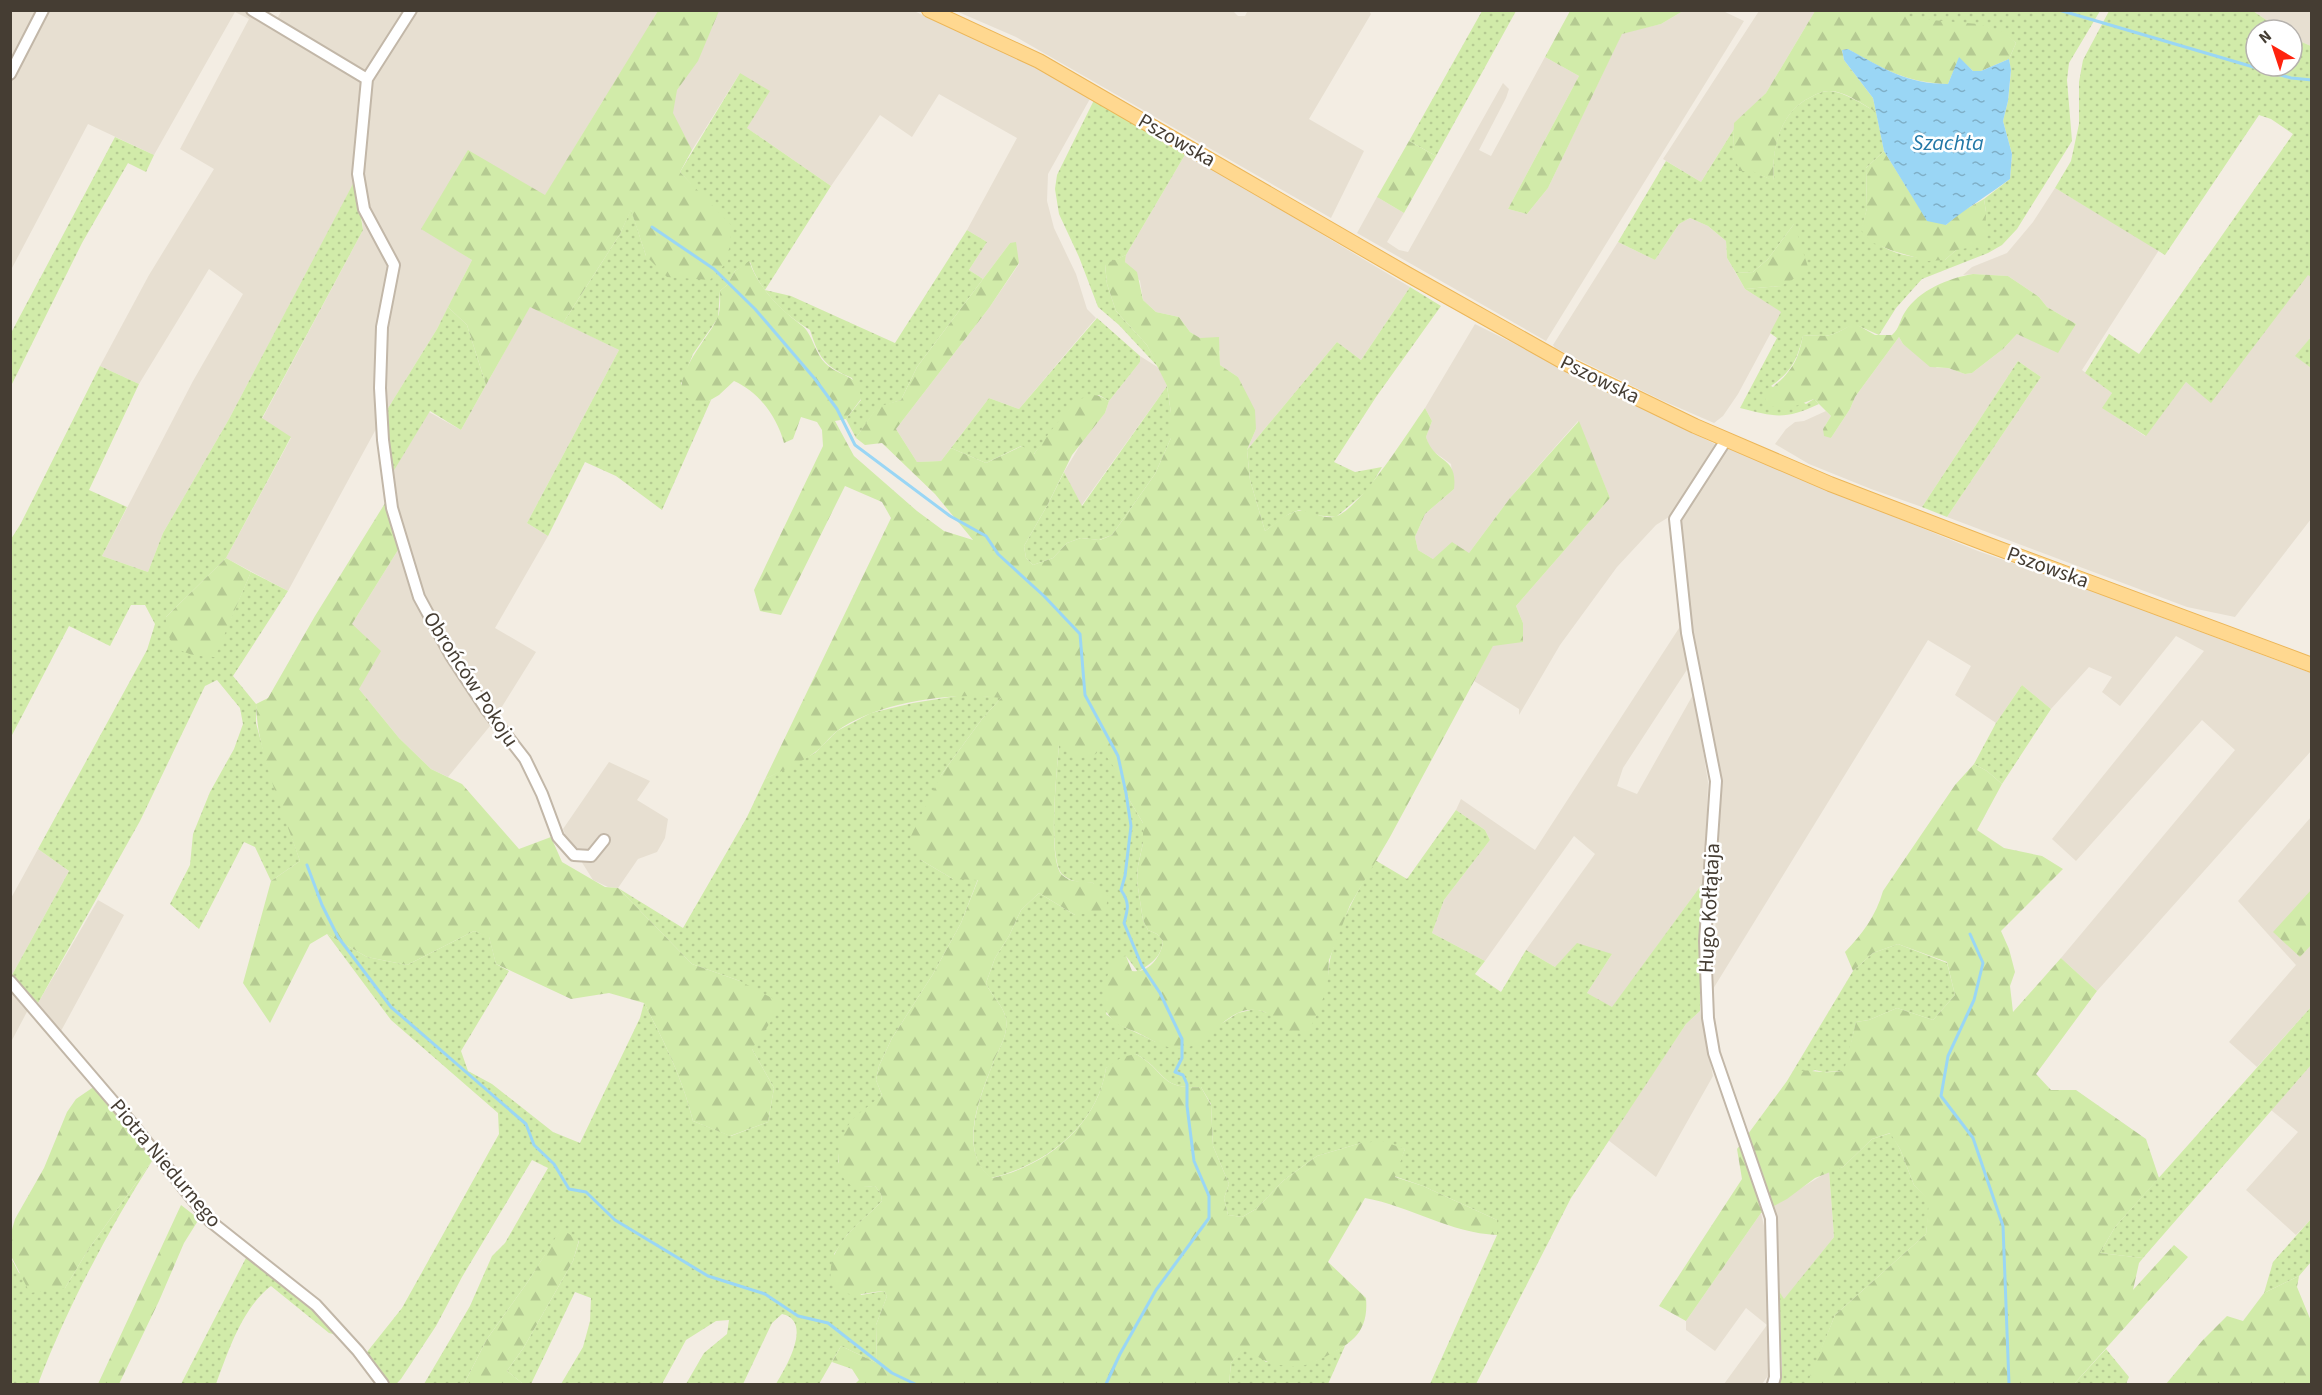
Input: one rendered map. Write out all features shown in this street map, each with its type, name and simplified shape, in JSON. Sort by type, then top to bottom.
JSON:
[{"type":"main road","name":"Pszowska","points":[[929,10],[1039,61],[1417,280],[1569,365],[1726,440],[1830,484],[2312,665]]},
{"type":"street","points":[[10,74],[43,10]]},
{"type":"street","points":[[252,10],[367,79]]},
{"type":"street","name":"Obrońców Pokoju","points":[[411,10],[367,79],[358,174],[364,209],[394,265],[382,327],[380,388],[382,440],[392,508],[418,597],[451,656],[486,709],[525,759],[542,794],[558,837],[574,855],[591,856],[604,840]]},
{"type":"street","name":"Hugo Kołłątaja","points":[[1726,440],[1676,519],[1687,633],[1716,781],[1705,941],[1708,1018],[1714,1053],[1771,1218],[1775,1377],[1773,1384]]},
{"type":"street","name":"Piotra Niedurnego","points":[[10,981],[129,1120],[210,1221],[316,1305],[358,1351],[383,1384]]},
{"type":"shaded area","points":[[282,10],[914,11],[1042,70],[1091,97],[1048,174],[1047,201],[1054,228],[1076,274],[1087,309],[1096,318],[1019,409],[989,398],[941,461],[917,462],[896,429],[989,308],[1019,264],[1010,243],[983,279],[969,270],[987,242],[967,230],[1017,138],[939,94],[912,137],[880,115],[831,186],[747,128],[740,73],[692,150],[604,99],[545,196],[422,228],[472,260],[437,329],[382,418],[288,591],[226,558],[291,438],[262,419],[363,230],[358,175],[229,419],[163,533],[148,572],[102,556],[193,381],[243,294],[209,269],[139,384],[100,366],[149,275],[214,169],[180,149],[249,19],[235,12],[154,155],[88,124],[12,268],[11,11],[252,11],[274,24]]},
{"type":"shaded area","points":[[1232,10],[1238,16],[1245,16],[1248,10],[1369,11],[1371,14],[1309,119],[1364,151],[1331,218],[1016,37],[956,11]]},
{"type":"shaded area","points":[[1683,11],[1723,11],[1744,21],[1546,341],[1357,233],[1377,197],[1404,213],[1387,242],[1399,250],[1408,252],[1503,83],[1509,89],[1506,98],[1479,150],[1491,156],[1545,57],[1579,76],[1508,209],[1527,214],[1548,188],[1622,33],[1661,24]]},
{"type":"shaded area","points":[[1759,11],[1815,11],[1766,93],[1735,123],[1734,129],[1701,182],[1663,159]]},
{"type":"shaded area","points":[[2253,11],[2311,11],[2311,46],[2304,43],[2304,18],[2263,18]]},
{"type":"shaded area","points":[[1186,153],[1410,287],[1361,360],[1337,342],[1247,450],[1256,429],[1238,377],[1220,365],[1220,351],[1190,332],[1179,317],[1156,312],[1143,300],[1140,281],[1125,262],[1126,255]]},
{"type":"shaded area","points":[[2055,188],[2159,250],[2082,370],[2112,393],[2103,408],[2145,436],[2186,382],[2211,402],[2308,274],[2311,277],[2311,337],[2296,356],[2311,368],[2311,519],[2235,617],[2187,607],[1947,517],[2041,377],[2018,361],[1922,507],[1809,464],[1775,444],[1786,429],[1795,422],[1804,421],[1826,411],[1831,416],[1823,429],[1831,438],[1855,397],[1899,337],[1903,344],[1937,368],[1948,368],[1965,374],[1972,373],[2003,349],[2017,334],[2076,324],[2047,307],[2039,297],[2008,276],[1963,275],[1972,267],[2007,253],[2033,222]]},
{"type":"shaded area","points":[[1690,218],[1708,226],[1726,241],[1727,258],[1745,289],[1782,312],[1738,394],[1723,416],[1714,423],[1661,400],[1553,345],[1618,242],[1655,260],[1679,224]]},
{"type":"shaded area","points":[[530,306],[619,350],[527,523],[548,536],[495,628],[536,652],[490,726],[448,777],[431,769],[399,738],[359,689],[352,624],[398,550],[378,446],[387,443],[393,471],[429,412],[461,430]]},
{"type":"shaded area","points":[[1475,324],[1715,444],[1672,515],[1656,525],[1617,567],[1560,645],[1519,715],[1519,709],[1474,681],[1493,645],[1523,623],[1516,606],[1610,498],[1578,421],[1510,498],[1469,553],[1433,559],[1418,550],[1415,537],[1425,514],[1454,489],[1451,464],[1430,449],[1426,437],[1432,421],[1425,408]]},
{"type":"shaded area","points":[[1140,356],[1159,368],[1167,386],[1081,506],[1064,472],[1085,437],[1105,413],[1109,401],[1140,362]]},
{"type":"shaded area","points":[[1727,448],[1978,551],[2311,673],[2311,751],[2097,991],[2061,958],[2235,750],[2202,720],[2076,861],[2052,839],[2204,651],[2176,636],[2120,706],[2102,692],[2112,677],[2089,667],[2051,709],[2022,685],[1996,723],[1955,695],[1971,666],[1928,640],[1713,989],[1721,777],[1691,629],[1681,519]]},
{"type":"shaded area","points":[[1683,622],[1690,665],[1623,768],[1617,786],[1637,794],[1694,693],[1708,782],[1705,880],[1612,1008],[1587,993],[1612,954],[1555,967],[1526,950],[1595,854],[1574,836],[1485,961],[1432,933],[1444,900],[1490,840],[1485,830],[1456,810],[1461,799],[1535,850]]},
{"type":"shaded area","points":[[609,762],[650,781],[637,800],[668,819],[665,838],[657,852],[638,859],[618,888],[608,887],[593,880],[563,829]]},
{"type":"shaded area","points":[[2311,817],[2311,1007],[2257,1067],[2229,1042],[2296,965],[2238,901]]},
{"type":"shaded area","points":[[38,849],[69,871],[12,975],[10,900]]},
{"type":"shaded area","points":[[98,900],[124,915],[61,1031],[38,1003]]},
{"type":"shaded area","points":[[11,988],[29,1008],[11,1042]]},
{"type":"shaded area","points":[[1700,1011],[1713,1076],[1656,1177],[1608,1140],[1686,1024]]},
{"type":"shaded area","points":[[2311,1065],[2311,1219],[2296,1235],[2246,1190],[2298,1132],[2271,1110]]},
{"type":"shaded area","points":[[1829,1171],[1834,1237],[1784,1300],[1779,1291],[1776,1224],[1772,1206]]},
{"type":"shaded area","points":[[1761,1213],[1765,1230],[1770,1373],[1762,1384],[1724,1384],[1767,1325],[1746,1308],[1715,1351],[1686,1330],[1686,1321]]},
{"type":"green space","points":[[658,11],[719,11],[698,61],[677,90],[673,113],[692,150],[680,172],[732,226],[728,261],[710,280],[667,277],[646,256],[631,210],[620,234],[563,323],[530,307],[486,385],[467,325],[448,307],[472,260],[421,229],[468,150],[545,195]]},
{"type":"green space","points":[[1482,11],[1516,11],[1436,156],[1409,141]]},
{"type":"green space","points":[[1570,11],[1683,11],[1661,24],[1622,34],[1548,188],[1527,214],[1508,209],[1579,76],[1545,57]]},
{"type":"green space","points":[[1815,11],[1895,11],[1931,20],[1978,24],[2004,32],[2016,43],[2009,59],[1981,71],[1973,71],[1959,58],[1948,84],[1908,78],[1884,69],[1848,49],[1842,50],[1844,60],[1873,98],[1876,112],[1841,93],[1829,91],[1817,94],[1800,103],[1785,122],[1776,144],[1774,181],[1752,171],[1739,171],[1733,148],[1734,123],[1766,93]]},
{"type":"green space","points":[[1896,11],[2100,11],[2069,63],[2067,80],[2072,141],[2017,229],[2002,245],[1988,253],[1922,279],[1896,308],[1879,335],[1854,324],[1839,332],[1824,336],[1803,336],[1793,364],[1771,386],[1806,404],[1814,399],[1819,404],[1788,415],[1771,415],[1740,408],[1777,338],[1770,333],[1781,312],[1745,289],[1781,286],[1794,224],[1768,259],[1753,272],[1736,273],[1727,258],[1726,241],[1708,226],[1690,218],[1679,224],[1655,260],[1618,242],[1666,161],[1701,182],[1734,129],[1733,149],[1756,172],[1774,180],[1776,144],[1785,121],[1800,103],[1817,94],[1829,91],[1847,96],[1876,112],[1884,151],[1866,168],[1867,208],[1862,229],[1879,245],[1889,250],[1921,258],[1945,260],[1956,250],[1986,212],[1984,199],[2010,179],[2012,154],[2003,121],[2011,71],[2009,59],[2016,43],[2003,33],[1988,28],[1925,21]]},
{"type":"green space","points":[[2109,11],[2253,11],[2263,18],[2244,18],[2244,78],[2304,78],[2304,43],[2311,46],[2311,277],[2308,275],[2211,403],[2186,382],[2146,436],[2102,408],[2112,393],[2085,373],[2109,334],[2139,354],[2293,134],[2271,119],[2259,115],[2165,255],[2055,188],[2071,161],[2079,124],[2079,82],[2083,60]]},
{"type":"green space","points":[[740,73],[770,91],[747,128],[831,186],[765,290],[791,296],[895,343],[967,230],[987,242],[969,270],[983,279],[917,367],[901,400],[877,408],[856,438],[846,419],[861,400],[852,378],[824,360],[816,348],[810,330],[791,317],[766,292],[750,262],[735,271],[727,285],[720,291],[718,318],[693,354],[681,384],[706,402],[711,400],[662,510],[616,476],[585,462],[548,536],[527,523],[619,350],[563,323],[620,234],[631,209],[646,256],[691,184],[680,172]]},
{"type":"green space","points":[[1095,98],[1186,153],[1126,255],[1105,265],[1107,284],[1116,311],[1147,345],[1159,368],[1119,325],[1098,307],[1079,257],[1059,214],[1055,189],[1057,175]]},
{"type":"green space","points":[[115,137],[154,155],[146,172],[128,163],[82,243],[11,386],[11,333]]},
{"type":"green space","points":[[1409,141],[1436,156],[1404,213],[1377,197]]},
{"type":"green space","points":[[1884,151],[1912,196],[1946,225],[1961,212],[1984,199],[1985,245],[1956,250],[1945,260],[1928,261],[1871,242],[1861,230],[1867,208],[1866,168]]},
{"type":"green space","points":[[355,180],[363,230],[262,418],[291,437],[226,558],[166,617],[214,657],[251,572],[288,591],[233,676],[256,704],[256,723],[267,764],[300,861],[271,881],[255,847],[244,842],[199,929],[170,904],[190,865],[193,834],[210,792],[234,749],[243,724],[240,708],[217,680],[205,686],[140,821],[38,1003],[12,975],[69,871],[38,849],[147,650],[155,624],[145,605],[131,605],[110,646],[69,626],[11,737],[11,539],[100,366],[139,384],[89,490],[127,507],[102,556],[148,572],[163,533],[229,419]]},
{"type":"green space","points":[[1794,224],[1809,270],[1781,286],[1745,289],[1736,273],[1753,272],[1768,259]]},
{"type":"green space","points":[[1016,242],[1019,263],[989,308],[896,429],[917,462],[941,461],[951,448],[986,463],[1022,446],[1034,454],[1073,405],[1087,396],[1096,395],[1109,401],[1105,413],[1072,455],[1024,546],[1026,558],[1033,565],[1053,558],[1067,543],[1081,538],[1100,540],[1112,535],[1155,474],[1171,438],[1171,413],[1167,386],[1147,345],[1116,311],[1107,284],[1105,264],[1126,255],[1125,262],[1137,272],[1143,300],[1156,312],[1179,317],[1190,332],[1200,338],[1219,337],[1220,365],[1238,377],[1255,410],[1256,429],[1247,450],[1250,480],[1265,531],[1293,512],[1302,511],[1332,517],[1347,509],[1371,484],[1425,408],[1432,421],[1426,437],[1430,446],[1453,470],[1454,478],[1454,489],[1425,514],[1415,537],[1418,550],[1433,559],[1452,542],[1469,553],[1510,498],[1579,421],[1610,498],[1516,606],[1523,623],[1523,642],[1493,646],[1390,837],[1350,905],[1329,960],[1328,979],[1321,1006],[1308,1032],[1288,1033],[1266,1013],[1256,1010],[1245,1011],[1227,1019],[1203,1040],[1179,1049],[1158,1043],[1121,1026],[1112,1019],[1104,1004],[1103,995],[1107,976],[1115,958],[1126,956],[1132,971],[1144,970],[1157,957],[1163,941],[1157,934],[1148,930],[1143,920],[1137,881],[1143,843],[1143,823],[1130,801],[1122,779],[1100,747],[1096,754],[1077,759],[1059,745],[1054,813],[1057,866],[1066,878],[1095,884],[1108,894],[1106,910],[1075,915],[1039,893],[1021,910],[1009,936],[995,958],[986,983],[1003,1010],[1006,1029],[984,1087],[973,1137],[975,1153],[981,1166],[992,1178],[1031,1164],[1066,1140],[1081,1125],[1092,1108],[1101,1089],[1106,1068],[1122,1057],[1136,1054],[1177,1086],[1201,1087],[1211,1105],[1213,1146],[1229,1184],[1224,1198],[1228,1215],[1242,1217],[1256,1209],[1284,1180],[1317,1156],[1361,1143],[1382,1141],[1405,1149],[1395,1177],[1423,1186],[1497,1220],[1497,1235],[1480,1233],[1446,1225],[1398,1207],[1365,1198],[1328,1262],[1366,1298],[1364,1320],[1356,1336],[1333,1353],[1310,1364],[1299,1366],[1271,1363],[1243,1349],[1231,1363],[1229,1384],[855,1384],[859,1380],[852,1369],[832,1362],[841,1346],[877,1363],[876,1325],[887,1296],[884,1291],[849,1294],[836,1288],[831,1282],[831,1269],[839,1246],[854,1227],[882,1201],[881,1194],[875,1186],[854,1187],[845,1180],[840,1172],[840,1143],[853,1119],[882,1095],[876,1080],[879,1066],[892,1038],[933,974],[961,923],[978,880],[953,879],[921,860],[910,838],[941,775],[982,719],[1001,698],[961,696],[939,698],[894,706],[873,713],[837,731],[809,757],[765,779],[891,518],[882,502],[845,486],[781,615],[760,611],[754,590],[823,446],[822,430],[817,422],[801,417],[793,439],[784,443],[777,424],[766,406],[743,386],[734,381],[719,395],[707,402],[698,401],[684,395],[683,378],[693,356],[717,319],[720,309],[720,291],[727,285],[735,271],[749,261],[756,277],[771,298],[807,331],[825,363],[857,384],[861,399],[846,419],[835,421],[854,456],[917,511],[944,531],[973,540],[935,494],[882,443],[865,445],[856,438],[877,407],[901,400],[917,367],[1010,243]]},
{"type":"green space","points":[[1973,274],[2008,276],[2039,297],[2047,307],[2076,324],[2058,353],[2017,334],[2003,349],[1972,373],[1965,374],[1948,368],[1930,367],[1903,344],[1899,337],[1855,397],[1831,438],[1824,436],[1823,429],[1831,416],[1814,399],[1793,407],[1767,407],[1765,397],[1794,364],[1803,336],[1828,335],[1854,323],[1875,335],[1892,335],[1897,330],[1905,312],[1918,297],[1935,286]]},
{"type":"green space","points":[[1410,287],[1441,306],[1376,397],[1334,462],[1355,472],[1382,467],[1369,489],[1336,517],[1313,515],[1299,510],[1289,514],[1265,531],[1250,480],[1247,450],[1337,342],[1361,360]]},
{"type":"green space","points":[[448,307],[467,325],[486,385],[461,430],[430,411],[393,472],[387,443],[385,413]]},
{"type":"green space","points":[[1097,318],[1140,356],[1140,362],[1109,401],[1099,395],[1070,409],[1033,455],[1021,446],[986,463],[951,448],[989,398],[1019,409]]},
{"type":"green space","points":[[2311,337],[2311,368],[2295,356]]},
{"type":"green space","points":[[2018,361],[2041,377],[1947,517],[1922,507]]},
{"type":"green space","points":[[1167,386],[1171,413],[1171,438],[1155,474],[1112,535],[1099,540],[1081,538],[1067,543],[1053,558],[1033,565],[1026,558],[1024,546],[1064,472],[1082,506]]},
{"type":"green space","points":[[387,500],[398,550],[352,624],[381,651],[359,689],[399,738],[431,769],[462,784],[519,849],[551,837],[562,862],[605,887],[618,888],[692,964],[740,981],[783,1004],[752,1049],[774,1088],[768,1122],[730,1136],[693,1121],[672,1061],[644,1003],[609,993],[571,999],[496,964],[489,937],[474,931],[407,965],[367,957],[327,934],[310,944],[270,1023],[243,983],[271,881],[300,861],[266,763],[256,704],[268,698],[315,616]]},
{"type":"green space","points":[[226,558],[251,572],[215,657],[186,653],[179,649],[169,637],[166,617]]},
{"type":"green space","points":[[2022,685],[2051,709],[2002,784],[1987,771],[1974,764],[1996,723]]},
{"type":"green space","points":[[963,695],[1002,697],[982,719],[941,775],[921,860],[953,879],[978,879],[961,923],[933,974],[892,1038],[879,1066],[876,1080],[882,1095],[858,1117],[847,1131],[838,1162],[859,1187],[875,1186],[881,1194],[882,1201],[847,1235],[834,1254],[861,1295],[884,1291],[887,1296],[876,1325],[877,1363],[841,1346],[819,1384],[776,1384],[790,1357],[797,1335],[796,1326],[791,1318],[782,1314],[772,1323],[743,1384],[686,1384],[704,1353],[727,1334],[729,1320],[716,1321],[686,1340],[662,1384],[561,1384],[583,1347],[590,1321],[591,1298],[575,1292],[531,1384],[521,1384],[507,1371],[524,1347],[573,1261],[579,1241],[561,1230],[487,1339],[464,1384],[424,1384],[470,1306],[492,1256],[505,1243],[548,1168],[532,1160],[462,1277],[436,1326],[401,1379],[396,1384],[390,1384],[367,1352],[402,1308],[499,1134],[498,1113],[391,1020],[327,934],[367,957],[407,965],[474,931],[489,936],[496,964],[509,971],[461,1051],[468,1071],[492,1084],[553,1132],[580,1143],[640,1018],[644,1003],[672,1061],[693,1121],[731,1136],[768,1122],[774,1088],[752,1049],[740,981],[692,964],[618,888],[683,928],[747,817],[765,779],[815,753],[837,731],[871,713]]},
{"type":"green space","points":[[1059,745],[1100,746],[1123,778],[1130,801],[1143,823],[1143,843],[1137,881],[1143,920],[1148,930],[1157,934],[1163,941],[1162,947],[1155,960],[1138,972],[1126,956],[1106,1014],[1120,1025],[1156,1042],[1200,1041],[1238,1013],[1255,1009],[1271,1014],[1279,1022],[1328,976],[1339,931],[1375,860],[1407,879],[1456,810],[1485,830],[1490,840],[1444,900],[1432,933],[1485,961],[1475,974],[1501,992],[1526,950],[1555,967],[1577,943],[1612,954],[1587,993],[1612,1007],[1705,880],[1700,937],[1700,1011],[1686,1024],[1571,1198],[1476,1384],[1430,1384],[1497,1235],[1497,1220],[1423,1186],[1394,1176],[1405,1149],[1361,1143],[1317,1156],[1284,1180],[1256,1209],[1242,1217],[1228,1215],[1224,1198],[1229,1184],[1213,1146],[1211,1104],[1201,1087],[1177,1086],[1136,1054],[1106,1068],[1101,1089],[1081,1124],[1049,1153],[1011,1172],[991,1178],[981,1166],[975,1153],[973,1137],[975,1121],[984,1087],[1006,1029],[1003,1010],[986,983],[995,958],[1009,936],[1021,910],[1039,893],[1075,915],[1094,883],[1070,879],[1063,875],[1058,866],[1055,852],[1054,813]]},
{"type":"green space","points":[[1974,764],[1987,771],[2002,784],[1977,830],[2004,848],[2042,856],[2063,869],[2001,931],[2015,972],[2010,986],[2013,1012],[2061,958],[2097,991],[2036,1074],[2051,1090],[2076,1090],[2146,1139],[2159,1178],[2115,1227],[2100,1253],[2143,1258],[2139,1263],[2133,1290],[2174,1245],[2188,1257],[2074,1384],[1807,1384],[1835,1315],[1926,1234],[1929,1201],[1914,1185],[1900,1149],[1890,1133],[1872,1139],[1843,1167],[1815,1178],[1787,1199],[1761,1213],[1686,1321],[1659,1306],[1742,1179],[1737,1149],[1787,1081],[1796,1073],[1804,1070],[1844,1071],[1856,1022],[1869,1020],[1897,1008],[1933,1020],[1955,995],[1947,962],[1898,944],[1873,953],[1853,971],[1845,952],[1868,924],[1883,891],[1955,785]]},
{"type":"green space","points":[[2311,890],[2311,945],[2300,957],[2273,932]]},
{"type":"green space","points":[[1898,944],[1947,963],[1955,995],[1933,1020],[1897,1008],[1869,1020],[1856,1022],[1845,1071],[1815,1070],[1787,1081],[1853,971],[1873,953]]},
{"type":"green space","points":[[2311,1007],[2311,1065],[2143,1258],[2100,1253],[2115,1227]]},
{"type":"green space","points":[[95,1086],[154,1158],[88,1250],[65,1288],[30,1293],[11,1256],[11,1233],[15,1219],[44,1168],[67,1112],[76,1099]]},
{"type":"green space","points":[[1891,1133],[1914,1185],[1930,1201],[1926,1234],[1835,1315],[1808,1384],[1779,1384],[1782,1371],[1779,1291],[1784,1299],[1834,1237],[1829,1171],[1843,1167],[1872,1139]]},
{"type":"green space","points":[[154,1158],[90,1268],[62,1325],[38,1384],[11,1384],[10,1256],[19,1273],[65,1288],[88,1250]]},
{"type":"green space","points":[[181,1205],[199,1219],[184,1243],[119,1384],[98,1384]]},
{"type":"green space","points":[[2311,1219],[2311,1262],[2299,1276],[2264,1293],[2273,1262]]},
{"type":"green space","points":[[561,1229],[579,1240],[573,1261],[524,1347],[507,1371],[522,1383],[464,1384],[487,1339],[527,1283]]},
{"type":"green space","points":[[247,1256],[314,1310],[337,1335],[329,1333],[271,1286],[261,1295],[244,1318],[216,1384],[181,1384]]},
{"type":"green space","points":[[2299,1276],[2297,1287],[2311,1321],[2311,1384],[2166,1384],[2202,1341],[2227,1316],[2243,1321],[2264,1293]]},
{"type":"green space","points":[[1345,1346],[1328,1384],[1229,1384],[1231,1363],[1243,1348],[1256,1353],[1266,1362],[1315,1361]]},
{"type":"green space","points":[[2106,1349],[2129,1377],[2126,1384],[2074,1384]]},
{"type":"water","name":"Szachta","points":[[1848,49],[1896,74],[1920,81],[1948,84],[1959,57],[1973,71],[1981,71],[2009,59],[2011,70],[2008,101],[2003,121],[2012,154],[2010,179],[1946,225],[1927,221],[1884,151],[1873,98],[1844,60],[1842,50]]},
{"type":"waterway","points":[[2059,10],[2291,78],[2312,80]]},
{"type":"waterway","points":[[652,227],[714,269],[755,309],[815,379],[837,409],[855,445],[950,516],[986,536],[998,554],[1044,596],[1080,634],[1085,695],[1118,756],[1126,793],[1131,826],[1121,890],[1127,906],[1124,923],[1142,966],[1160,993],[1182,1039],[1182,1058],[1175,1072],[1183,1075],[1187,1084],[1187,1106],[1194,1161],[1209,1196],[1209,1218],[1156,1290],[1106,1384]]},
{"type":"waterway","points":[[307,865],[322,905],[338,937],[391,1007],[526,1124],[534,1145],[554,1164],[569,1189],[586,1192],[615,1220],[708,1276],[765,1294],[798,1316],[828,1323],[892,1373],[915,1384]]},
{"type":"waterway","points":[[1970,934],[1983,963],[1974,1000],[1948,1056],[1941,1096],[1973,1138],[2003,1226],[2009,1384]]}]
